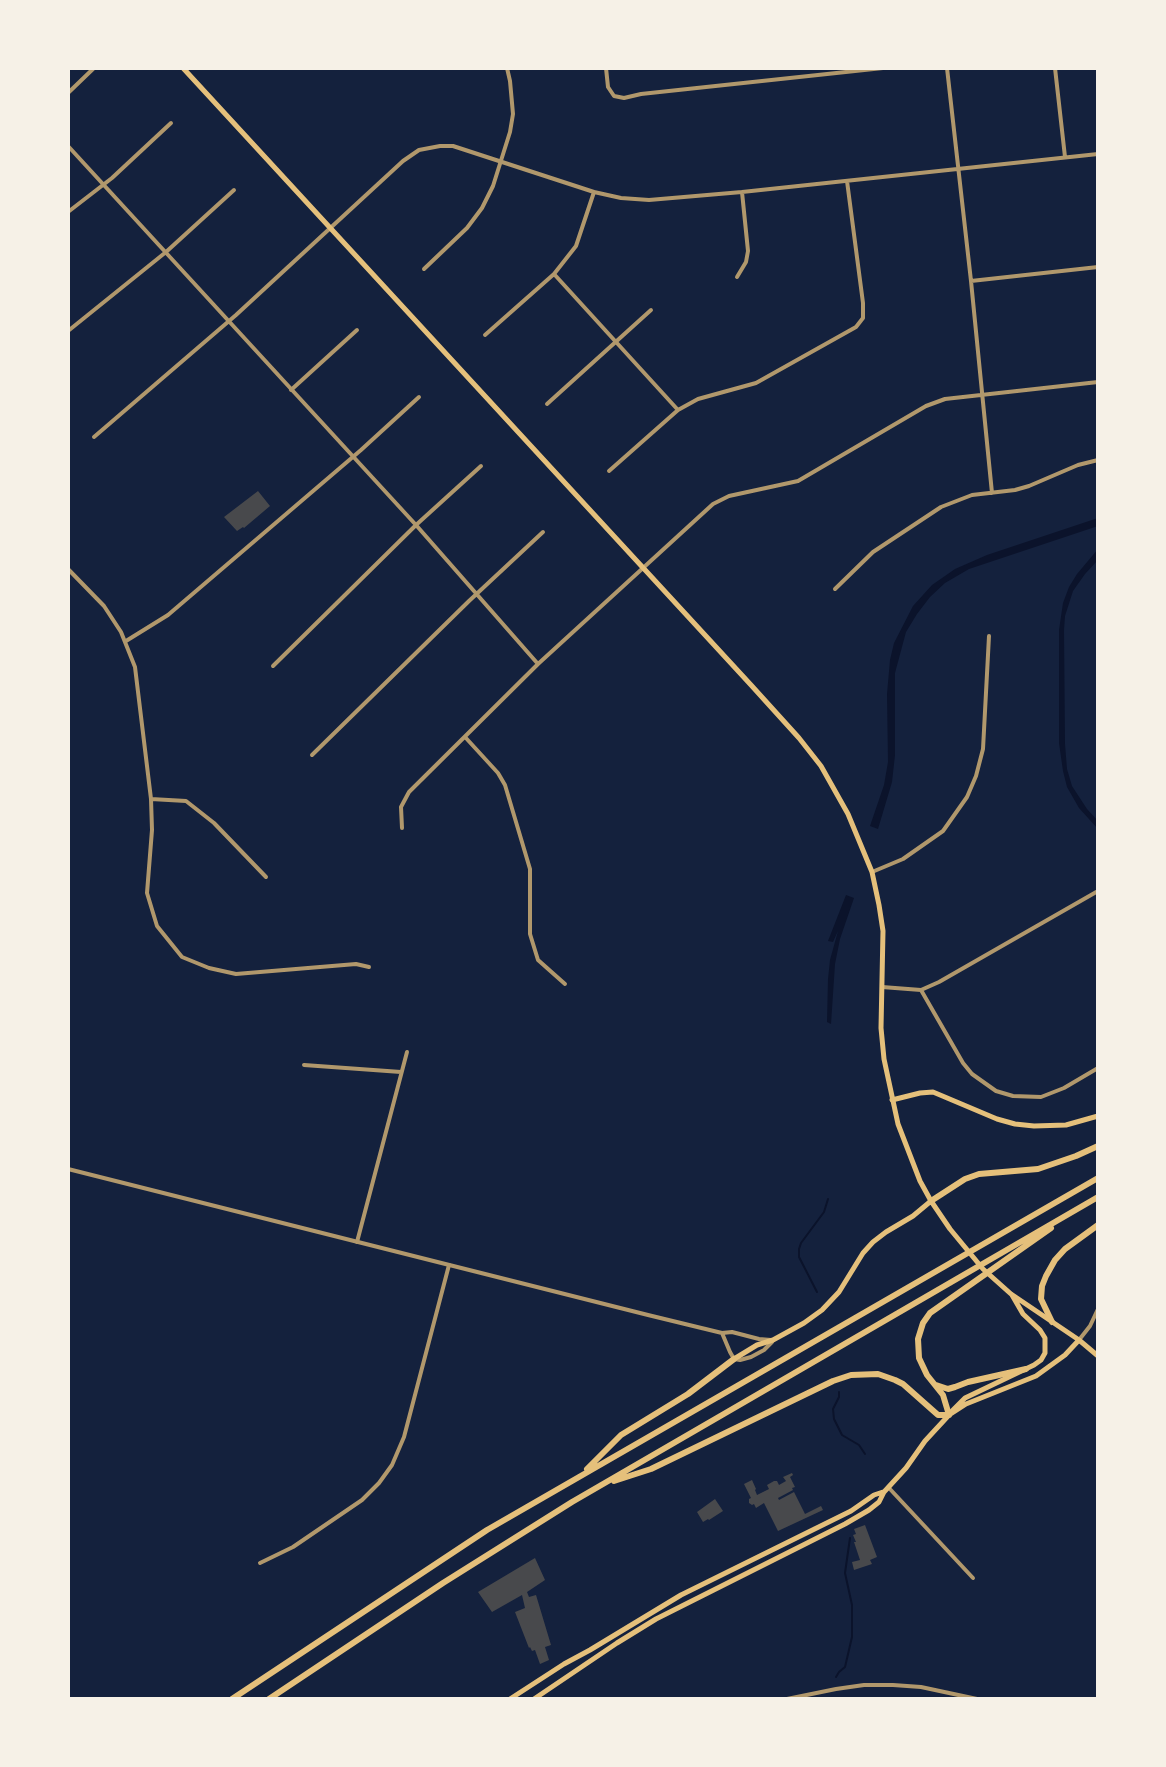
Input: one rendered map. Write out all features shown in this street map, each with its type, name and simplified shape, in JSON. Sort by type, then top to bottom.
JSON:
[{"type":"highway","points":[[931,1201],[965,1179],[979,1174],[1038,1169],[1098,1146]]},
{"type":"highway","points":[[232,1699],[487,1530],[1098,1178]]},
{"type":"highway","points":[[269,1699],[532,1526],[1098,1197]]},
{"type":"highway","points":[[604,1484],[651,1469],[851,1375],[878,1374],[895,1380],[938,1415],[949,1415],[945,1400],[919,1358],[918,1339],[923,1323],[930,1313],[1076,1209]]},
{"type":"highway","points":[[1052,1322],[1041,1299],[1046,1276],[1065,1249],[1098,1225]]},
{"type":"highway","points":[[582,1475],[621,1435],[688,1394],[734,1359]]},
{"type":"highway","points":[[936,1385],[948,1389],[1026,1369]]},
{"type":"main road","points":[[183,68],[811,753],[848,814],[872,872],[883,931],[881,1028],[887,1077],[907,1151],[931,1201],[983,1269],[1011,1294],[1098,1356]]},
{"type":"main road","points":[[892,1100],[933,1092],[997,1119],[1034,1126],[1066,1125],[1098,1116]]},
{"type":"main road","points":[[734,1359],[804,1323],[822,1310],[839,1292],[873,1242],[931,1201]]},
{"type":"main road","points":[[534,1699],[656,1619],[845,1524],[879,1502],[934,1431],[965,1398],[1041,1360],[1046,1346],[1040,1330],[1023,1314],[1011,1294]]},
{"type":"main road","points":[[949,1415],[966,1404],[1036,1376],[1079,1340]]},
{"type":"main road","points":[[510,1699],[651,1612],[851,1511],[886,1490]]},
{"type":"street","points":[[68,93],[94,68]]},
{"type":"street","points":[[424,269],[467,228],[493,186],[513,114],[507,68]]},
{"type":"street","points":[[606,68],[608,87],[614,96],[624,98],[883,68]]},
{"type":"street","points":[[947,68],[992,493]]},
{"type":"street","points":[[1055,68],[1065,157]]},
{"type":"street","points":[[68,212],[104,185],[171,123]]},
{"type":"street","points":[[68,146],[416,525],[538,664]]},
{"type":"street","points":[[94,437],[229,321],[403,161],[419,150],[453,146],[594,192],[649,200],[1098,154]]},
{"type":"street","points":[[609,471],[678,410],[698,399],[756,383],[856,327],[863,318],[863,303],[847,181]]},
{"type":"street","points":[[68,331],[166,252],[234,190]]},
{"type":"street","points":[[485,335],[554,274],[576,246],[594,192]]},
{"type":"street","points":[[737,277],[746,262],[748,251],[742,192]]},
{"type":"street","points":[[971,281],[1098,267]]},
{"type":"street","points":[[554,274],[678,410]]},
{"type":"street","points":[[547,404],[651,310]]},
{"type":"street","points":[[291,390],[357,330]]},
{"type":"street","points":[[402,828],[403,800],[538,664],[713,504],[729,496],[798,481],[926,406],[945,399],[1098,382]]},
{"type":"street","points":[[126,642],[168,615],[419,397]]},
{"type":"street","points":[[835,589],[873,552],[941,507],[963,498],[1029,486],[1098,460]]},
{"type":"street","points":[[273,666],[416,525],[481,466]]},
{"type":"street","points":[[312,755],[543,532]]},
{"type":"street","points":[[68,569],[104,606],[120,630],[138,679],[151,799],[147,893],[157,926],[182,957],[236,974],[356,964],[369,967]]},
{"type":"street","points":[[872,872],[903,859],[943,831],[967,797],[983,749],[989,636]]},
{"type":"street","points":[[465,737],[505,785],[530,869],[530,934],[538,960],[565,984]]},
{"type":"street","points":[[151,799],[186,801],[214,823],[266,877]]},
{"type":"street","points":[[882,987],[921,990],[1098,891]]},
{"type":"street","points":[[921,990],[963,1063],[972,1074],[996,1091],[1013,1096],[1041,1097],[1064,1088],[1098,1068]]},
{"type":"street","points":[[357,1242],[407,1052]]},
{"type":"street","points":[[304,1065],[401,1072]]},
{"type":"street","points":[[68,1169],[722,1333],[773,1340]]},
{"type":"street","points":[[260,1563],[293,1547],[362,1500],[392,1465],[404,1437],[449,1265]]},
{"type":"street","points":[[1079,1340],[1098,1309]]},
{"type":"street","points":[[722,1333],[734,1359]]},
{"type":"street","points":[[886,1490],[973,1578]]},
{"type":"street","points":[[787,1699],[864,1685],[921,1687],[977,1699]]},
{"type":"water","points":[[1098,518],[1098,526],[969,569],[945,583],[917,614],[906,632],[895,673],[892,782],[878,829],[870,826],[888,762],[890,660],[894,643],[913,606],[932,585],[955,569],[987,555]]},
{"type":"water","points":[[1098,549],[1098,560],[1073,591],[1064,630],[1067,769],[1072,786],[1098,821],[1098,829],[1079,808],[1067,787],[1063,771],[1059,743],[1059,630],[1069,587]]},
{"type":"water","points":[[846,895],[854,898],[835,964],[831,1024],[827,1022],[828,979],[838,931],[833,942],[828,941]]},
{"type":"building","points":[[258,491],[270,506],[237,531],[224,517]]},
{"type":"building","points":[[792,1473],[790,1477],[795,1487],[779,1500],[794,1492],[805,1514],[821,1506],[823,1510],[778,1531],[764,1503],[756,1508],[749,1503],[751,1498],[744,1484],[752,1480],[757,1495],[769,1489],[767,1485],[774,1481],[779,1485],[786,1481],[783,1477]]},
{"type":"building","points":[[715,1499],[723,1511],[703,1522],[697,1512]]},
{"type":"building","points":[[865,1525],[877,1557],[870,1560],[872,1564],[854,1570],[852,1562],[860,1560],[854,1542],[854,1529]]},
{"type":"building","points":[[535,1558],[545,1580],[527,1592],[529,1597],[536,1595],[551,1645],[545,1647],[549,1660],[540,1664],[535,1650],[529,1648],[515,1612],[525,1608],[522,1595],[492,1612],[478,1592]]},
{"type":"waterway","points":[[817,1292],[799,1257],[799,1249],[824,1212],[828,1199]]},
{"type":"waterway","points":[[839,1392],[833,1409],[834,1419],[842,1435],[859,1445],[865,1454]]},
{"type":"waterway","points":[[836,1677],[845,1667],[852,1637],[852,1605],[845,1573],[850,1538]]}]
